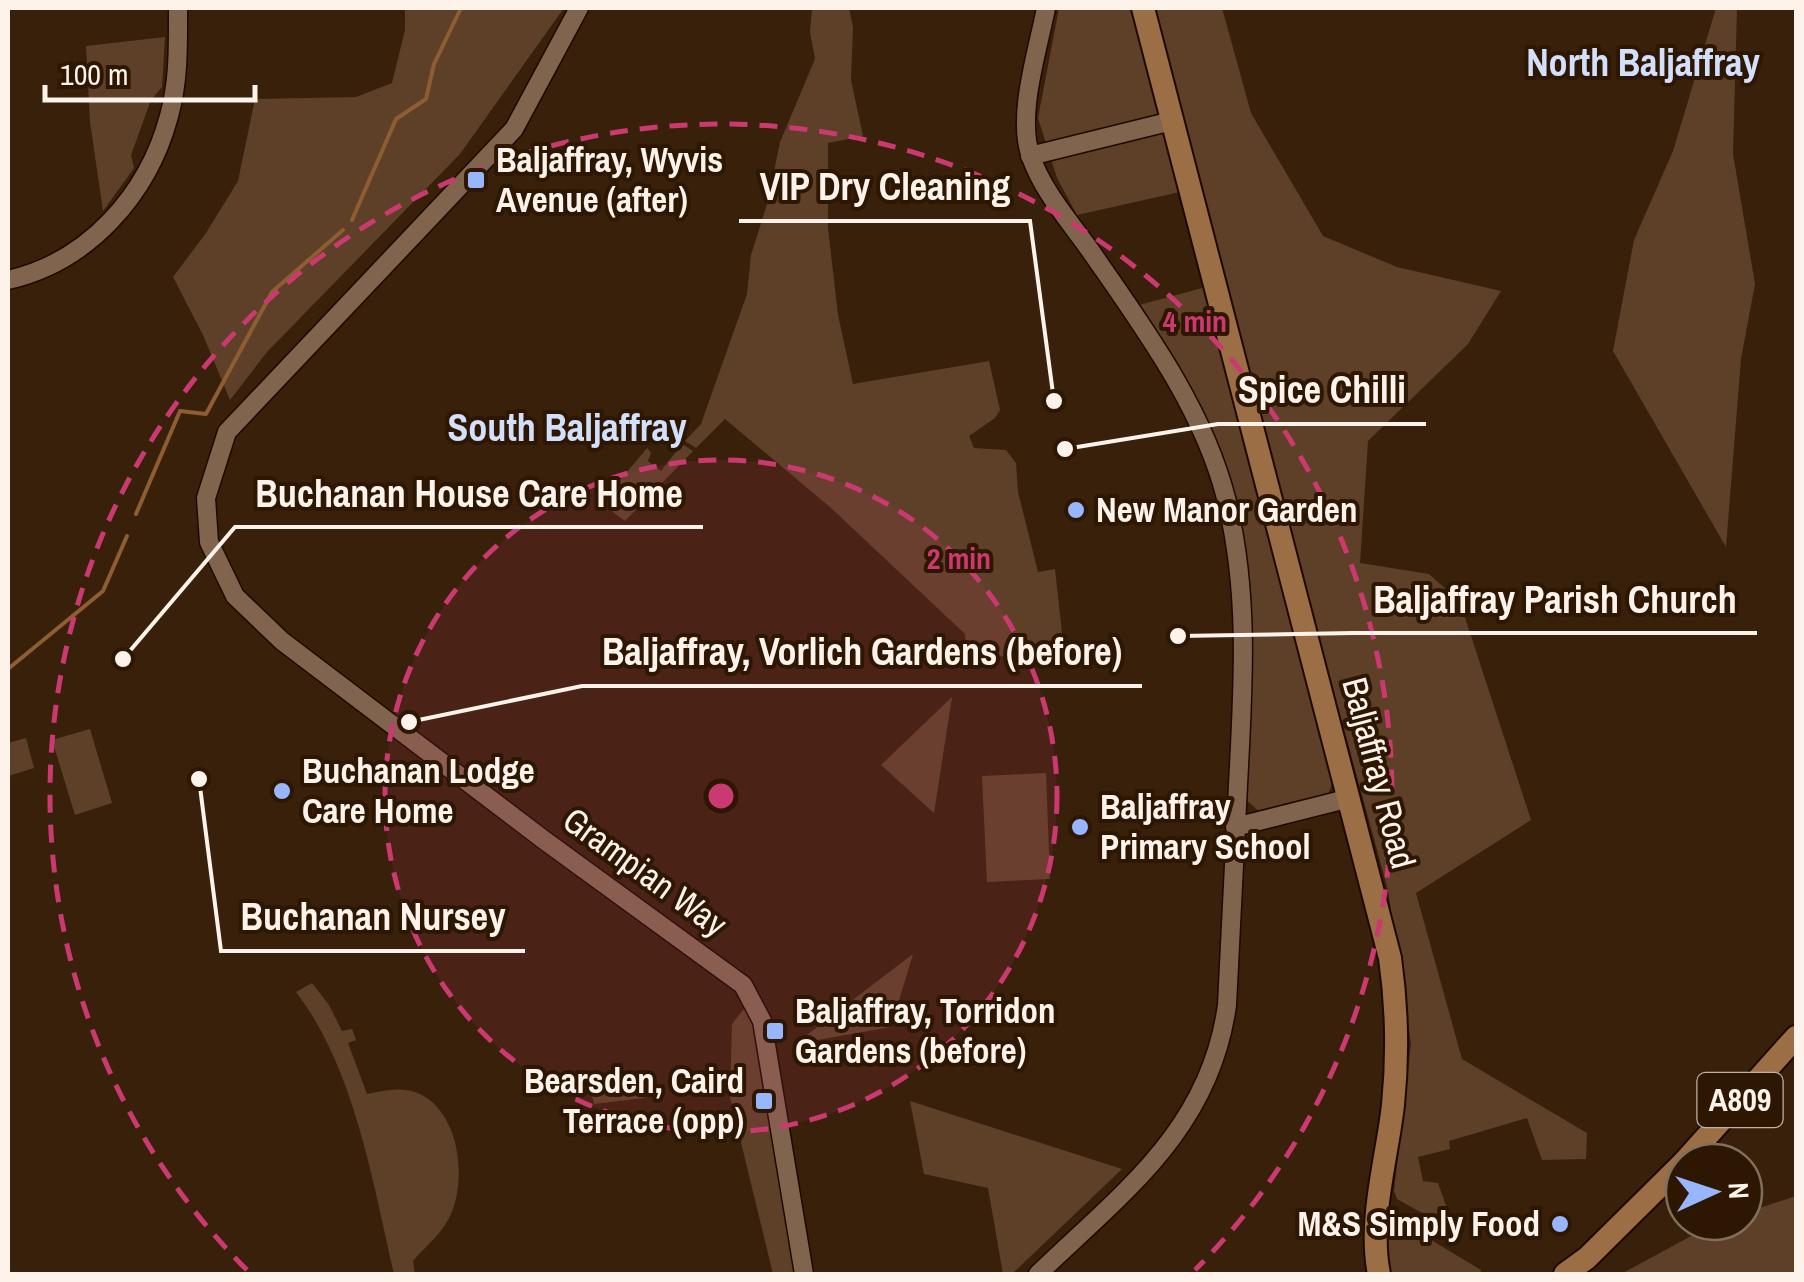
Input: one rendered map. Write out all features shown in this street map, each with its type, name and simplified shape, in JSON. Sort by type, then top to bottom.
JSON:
[{"type":"main road","name":"Baljaffray Road","points":[[1142,8],[1382,922],[1395,994],[1396,1068],[1376,1241],[1379,1274]]},
{"type":"main road","name":"A809","points":[[1702,1142],[1796,1037]]},
{"type":"main road","name":"A809","points":[[1565,1274],[1587,1258],[1664,1182]]},
{"type":"street","points":[[8,280],[38,273],[70,255],[99,234],[133,193],[160,145],[170,116],[177,74],[178,8]]},
{"type":"street","name":"Grampian Way","points":[[579,8],[514,129],[227,432],[206,498],[210,542],[235,596],[276,636],[743,985],[762,1021],[804,1274]]},
{"type":"street","points":[[1038,1274],[1161,1155],[1200,1095],[1220,1042],[1227,1005],[1244,675],[1244,611],[1236,540],[1225,494],[1181,389],[1047,188],[1030,156],[1026,118],[1046,8]]},
{"type":"street","points":[[1030,156],[1172,121]]},
{"type":"street","points":[[1235,827],[1350,798]]},
{"type":"shaded area","points":[[405,8],[564,8],[460,154],[267,352],[230,400],[173,277],[238,181],[255,99],[356,97],[392,83],[405,30]]},
{"type":"shaded area","points":[[812,8],[849,8],[853,27],[851,80],[863,136],[828,143],[828,228],[838,315],[853,384],[989,361],[1000,410],[969,436],[974,448],[1006,450],[1016,463],[1018,492],[1038,572],[1055,569],[1065,660],[966,654],[965,634],[830,507],[725,419],[696,448],[685,441],[701,424],[747,294],[751,255],[768,201],[780,142],[815,59],[810,32]]},
{"type":"shaded area","points":[[1059,8],[1222,8],[1251,113],[1323,236],[1397,267],[1501,291],[1468,344],[1368,441],[1360,563],[1429,574],[1460,602],[1531,820],[1416,893],[1462,1059],[1587,1133],[1586,1159],[1542,1160],[1527,1118],[1449,1141],[1450,1149],[1418,1157],[1423,1181],[1438,1183],[1449,1214],[1442,1224],[1397,1199],[1394,1191],[1411,1044],[1388,890],[1306,590],[1284,596],[1335,776],[1327,797],[1263,815],[1245,799],[1251,661],[1247,572],[1240,528],[1214,438],[1180,370],[1139,305],[1206,287],[1180,192],[1077,215],[1057,178],[1038,118]]},
{"type":"shaded area","points":[[1716,8],[1737,8],[1733,154],[1755,284],[1741,359],[1726,547],[1613,351],[1634,240],[1673,151]]},
{"type":"shaded area","points":[[165,37],[162,87],[151,100],[131,155],[134,168],[103,211],[90,122],[86,46]]},
{"type":"shaded area","points":[[682,444],[693,451],[625,521],[601,503],[647,448],[651,453],[648,461],[661,471]]},
{"type":"shaded area","points":[[952,697],[934,813],[881,765]]},
{"type":"shaded area","points":[[90,729],[112,803],[75,815],[52,740]]},
{"type":"shaded area","points":[[26,738],[34,768],[8,776],[8,743]]},
{"type":"shaded area","points":[[1046,773],[1050,879],[987,882],[982,776]]},
{"type":"shaded area","points":[[913,954],[891,1027],[795,1044]]},
{"type":"shaded area","points":[[312,983],[342,1031],[352,1029],[356,1040],[348,1043],[367,1094],[401,1089],[420,1094],[434,1104],[452,1133],[459,1170],[454,1205],[441,1231],[413,1261],[415,1274],[394,1274],[347,1090],[316,1022],[296,992]]},
{"type":"shaded area","points":[[746,1006],[753,1027],[795,1274],[773,1274],[730,1097],[732,1024]]},
{"type":"shaded area","points":[[638,1078],[644,1098],[594,1104],[591,1092]]},
{"type":"shaded area","points":[[910,1101],[1122,1169],[1012,1274],[1003,1274],[988,1188],[924,1174]]},
{"type":"shaded area","points":[[1796,1196],[1796,1274],[1621,1274],[1680,1242],[1764,1242],[1764,1206]]},
{"type":"shaded area","points":[[1394,1223],[1403,1223],[1481,1270],[1480,1274],[1390,1274],[1386,1231]]},
{"type":"waterway","points":[[352,220],[396,119],[426,99],[434,64],[461,8]]},
{"type":"waterway","points":[[136,514],[180,411],[206,414],[272,292],[343,230]]},
{"type":"waterway","points":[[8,669],[103,591],[127,536]]},
{"type":"place","name":"Baljaffray, Wyvis Avenue (after)","points":[[476,180]]},
{"type":"place","name":"VIP Dry Cleaning","points":[[1054,401]]},
{"type":"place","name":"Spice Chilli","points":[[1065,449]]},
{"type":"place","name":"New Manor Garden","points":[[1076,510]]},
{"type":"place","name":"Baljaffray Parish Church","points":[[1178,636]]},
{"type":"place","name":"Buchanan House Care Home","points":[[123,659]]},
{"type":"place","name":"Baljaffray, Vorlich Gardens (before)","points":[[409,722]]},
{"type":"place","name":"Buchanan Nursey","points":[[199,779]]},
{"type":"place","name":"Buchanan Lodge Care Home","points":[[282,791]]},
{"type":"place","name":"Baljaffray Primary School","points":[[1080,827]]},
{"type":"place","name":"Baljaffray, Torridon Gardens (before)","points":[[775,1031]]},
{"type":"place","name":"Bearsden, Caird Terrace (opp)","points":[[764,1101]]},
{"type":"place","name":"M&S Simply Food","points":[[1560,1224]]},
{"type":"district","name":"North Baljaffray","points":[[1643,63]]},
{"type":"district","name":"South Baljaffray","points":[[567,428]]}]
